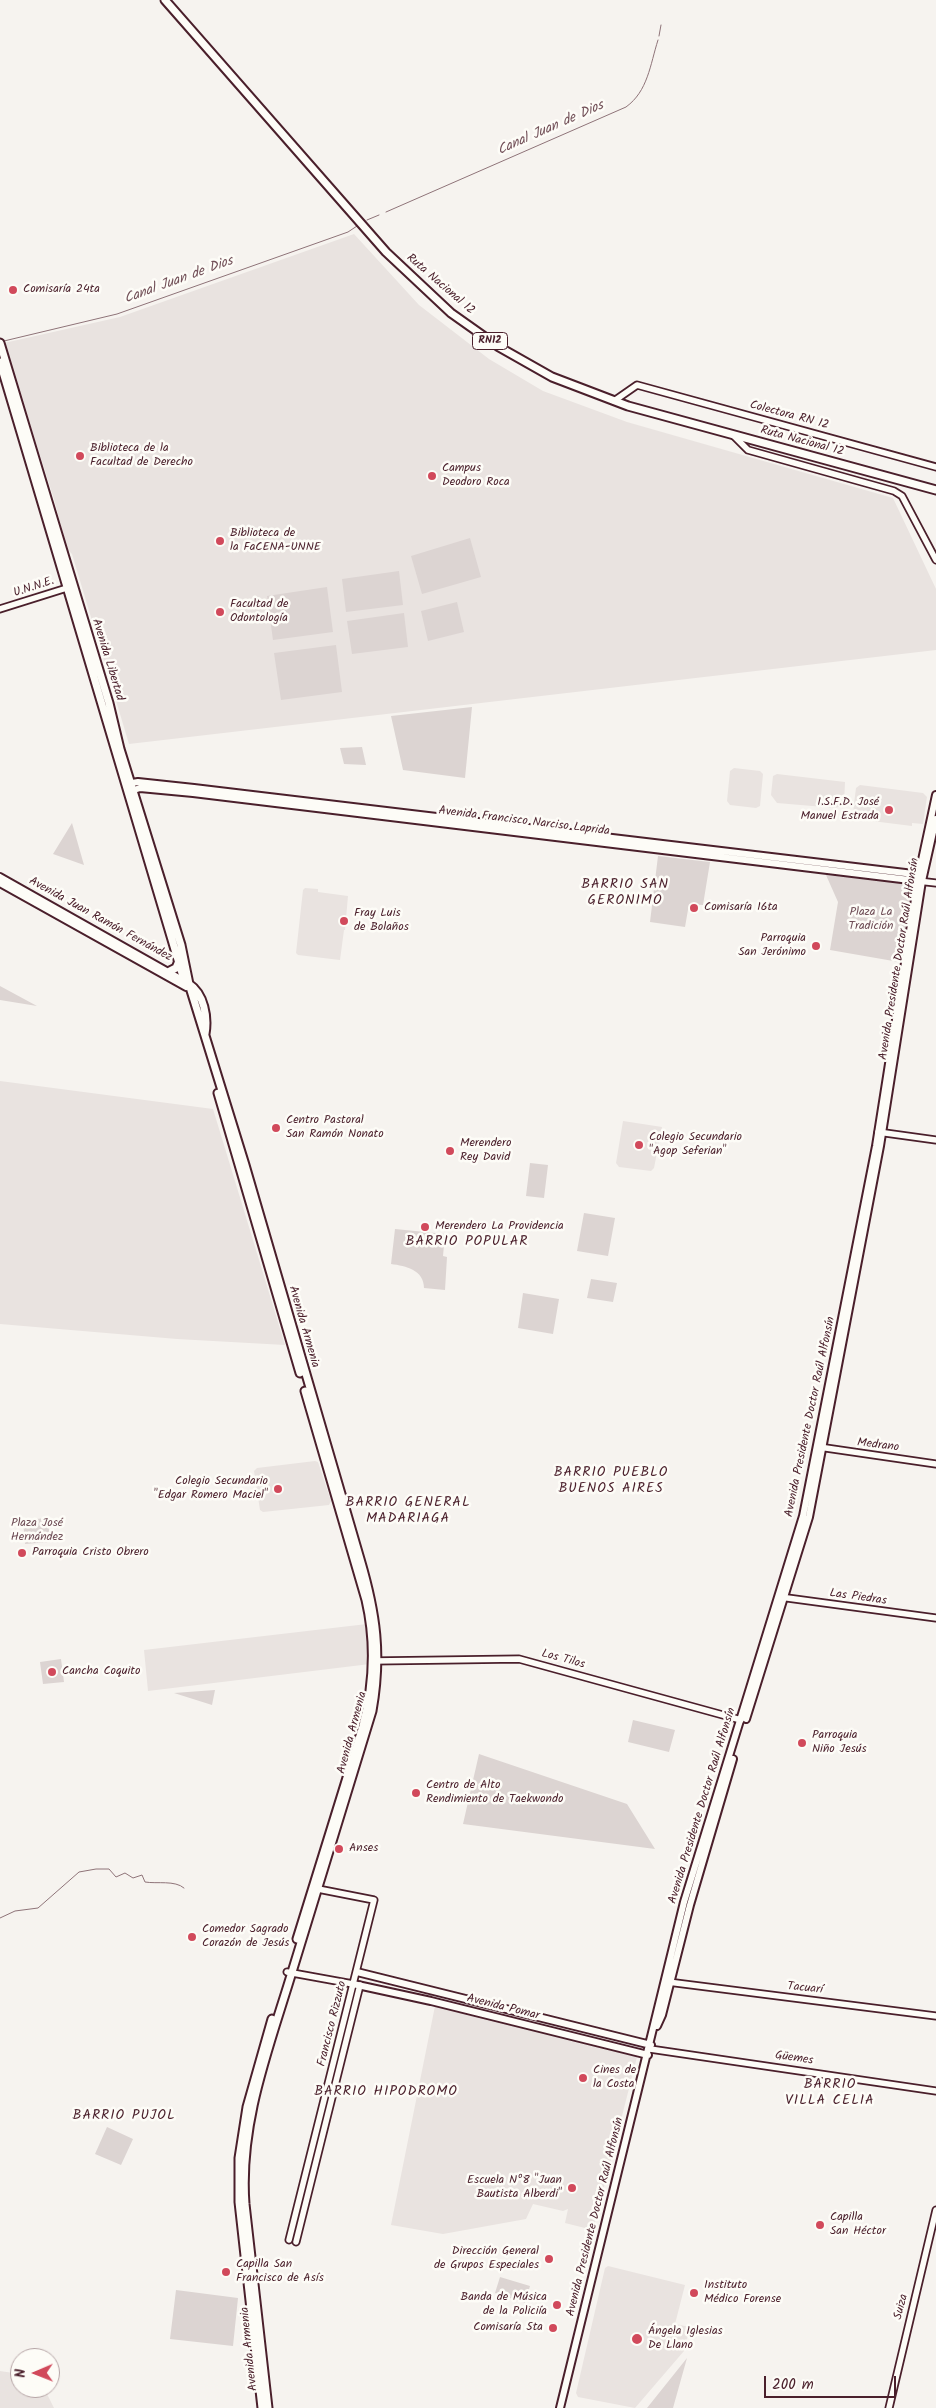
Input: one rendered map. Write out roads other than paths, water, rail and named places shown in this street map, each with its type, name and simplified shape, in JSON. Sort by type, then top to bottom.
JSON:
[{"type":"main road","name":"Ruta Nacional 12","points":[[165,0],[374,238],[450,312],[518,358],[552,377],[614,401],[936,490]]},
{"type":"main road","name":"Avenida Libertad","points":[[0,343],[70,587]]},
{"type":"main road","name":"Avenida Libertad","points":[[0,362],[181,944],[186,984]]},
{"type":"main road","name":"Avenida Libertad","points":[[131,786],[186,984]]},
{"type":"main road","name":"Avenida Francisco Narciso Laprida","points":[[131,786],[921,878]]},
{"type":"main road","name":"Avenida Presidente Doctor Raúl Alfonsín","points":[[820,1448],[827,1428],[880,1132],[936,795]]},
{"type":"main road","name":"Avenida Presidente Doctor Raúl Alfonsín","points":[[921,878],[936,819]]},
{"type":"main road","name":"Avenida Juan Ramón Fernández","points":[[0,876],[170,971],[186,984]]},
{"type":"main road","name":"Avenida Juan Ramón Fernández","points":[[0,883],[186,984]]},
{"type":"main road","points":[[170,971],[176,968],[179,961]]},
{"type":"main road","name":"Avenida Armenia","points":[[186,984],[199,991],[207,1022],[205,1037],[248,1175],[372,1599],[376,1660],[372,1711],[247,2107],[239,2158],[239,2202],[262,2408]]},
{"type":"main road","name":"Avenida Armenia","points":[[186,984],[361,1581],[370,1618],[376,1660]]},
{"type":"main road","name":"Avenida Presidente Doctor Raúl Alfonsín","points":[[668,1982],[717,1808],[781,1597],[820,1448],[880,1132]]},
{"type":"main road","name":"Avenida Presidente Doctor Raúl Alfonsín","points":[[560,2408],[649,2050],[654,2032],[662,2015],[668,1982],[702,1841],[781,1597]]},
{"type":"main road","name":"Avenida Armenia","points":[[268,2408],[245,2204],[244,2158],[252,2108],[289,1972]]},
{"type":"main road","name":"Avenida Pomar","points":[[357,1972],[468,1999],[649,2050]]},
{"type":"main road","name":"Avenida Pomar","points":[[356,1985],[649,2050]]},
{"type":"main road","points":[[443,1997],[468,1999]]},
{"type":"street","name":"Colectora RN 12","points":[[614,401],[637,385],[936,467]]},
{"type":"street","points":[[733,435],[748,450],[894,491],[902,496],[936,560]]},
{"type":"street","name":"U.N.N.E.","points":[[0,609],[70,587]]},
{"type":"street","points":[[921,878],[936,883]]},
{"type":"street","points":[[880,1132],[936,1140]]},
{"type":"street","name":"Medrano","points":[[820,1448],[936,1464]]},
{"type":"street","name":"Las Piedras","points":[[781,1597],[936,1618]]},
{"type":"street","name":"Los Tilos","points":[[376,1660],[519,1659],[741,1720]]},
{"type":"street","name":"Francisco Rizzuto","points":[[296,2242],[374,1900],[315,1890]]},
{"type":"street","points":[[289,1972],[356,1985]]},
{"type":"street","name":"Tacuarí","points":[[668,1982],[936,2016]]},
{"type":"street","name":"Francisco Rizzuto","points":[[289,2240],[356,1985]]},
{"type":"street","name":"Güemes","points":[[649,2050],[936,2091]]},
{"type":"street","name":"Suiza","points":[[889,2408],[936,2210]]},
{"type":"waterway","name":"Canal Juan de Dios","points":[[659,36],[661,25]]},
{"type":"waterway","name":"Canal Juan de Dios","points":[[386,212],[626,107],[633,101],[644,85],[658,40]]},
{"type":"waterway","name":"Canal Juan de Dios","points":[[367,220],[379,215]]},
{"type":"waterway","name":"Canal Juan de Dios","points":[[4,341],[117,314],[348,232],[357,226]]},
{"type":"waterway","points":[[0,1918],[15,1911],[38,1908],[79,1872],[96,1869],[109,1869],[116,1877],[125,1873],[133,1878],[142,1875],[145,1882],[171,1883],[184,1888]]},
{"type":"place","name":"Comisaría 24ta","points":[[13,290]]},
{"type":"place","name":"Biblioteca de la Facultad de Derecho","points":[[80,456]]},
{"type":"place","name":"Campus Deodoro Roca","points":[[432,476]]},
{"type":"place","name":"Biblioteca de la FaCENA-UNNE","points":[[220,541]]},
{"type":"place","name":"Facultad de Odontología","points":[[220,612]]},
{"type":"place","name":"I.S.F.D. José Manuel Estrada","points":[[889,810]]},
{"type":"place","name":"Comisaría 16ta","points":[[694,908]]},
{"type":"place","name":"Fray Luis de Bolaños","points":[[344,921]]},
{"type":"place","name":"Parroquia San Jerónimo","points":[[816,946]]},
{"type":"place","name":"Centro Pastoral San Ramón Nonato","points":[[276,1128]]},
{"type":"place","name":"Colegio Secundario \"Agop Seferian\"","points":[[639,1145]]},
{"type":"place","name":"Merendero Rey David","points":[[450,1151]]},
{"type":"place","name":"Merendero La Providencia","points":[[425,1227]]},
{"type":"place","name":"Colegio Secundario \"Edgar Romero Maciel\"","points":[[278,1489]]},
{"type":"place","name":"Parroquia Cristo Obrero","points":[[22,1553]]},
{"type":"place","name":"Cancha Coquito","points":[[52,1672]]},
{"type":"place","name":"Parroquia Niño Jesús","points":[[802,1743]]},
{"type":"place","name":"Centro de Alto Rendimiento de Taekwondo","points":[[416,1793]]},
{"type":"place","name":"Anses","points":[[339,1849]]},
{"type":"place","name":"Comedor Sagrado Corazón de Jesús","points":[[192,1937]]},
{"type":"place","name":"Cines de la Costa","points":[[583,2078]]},
{"type":"place","name":"Escuela Nº8 \"Juan Bautista Alberdi\"","points":[[572,2188]]},
{"type":"place","name":"Capilla San Héctor","points":[[820,2225]]},
{"type":"place","name":"Dirección General de Grupos Especiales","points":[[549,2259]]},
{"type":"place","name":"Capilla San Francisco de Asís","points":[[226,2272]]},
{"type":"place","name":"Instituto Médico Forense","points":[[694,2293]]},
{"type":"place","name":"Banda de Música de la Policiía","points":[[557,2305]]},
{"type":"place","name":"Comisaría 5ta","points":[[553,2328]]},
{"type":"place","name":"Ángela Iglesias De Llano","points":[[637,2339]]},
{"type":"district","name":"BARRIO SAN GERONIMO","points":[[625,894]]},
{"type":"district","name":"BARRIO POPULAR","points":[[467,1243]]},
{"type":"district","name":"BARRIO PUEBLO BUENOS AIRES","points":[[611,1482]]},
{"type":"district","name":"BARRIO GENERAL MADARIAGA","points":[[408,1512]]},
{"type":"district","name":"BARRIO HIPODROMO","points":[[386,2093]]},
{"type":"district","name":"BARRIO VILLA CELIA","points":[[830,2094]]},
{"type":"district","name":"BARRIO PUJOL","points":[[124,2117]]},
{"type":"park label","name":"Plaza La Tradición","points":[[871,920]]},
{"type":"park label","name":"Plaza José Hernández","points":[[37,1531]]}]
